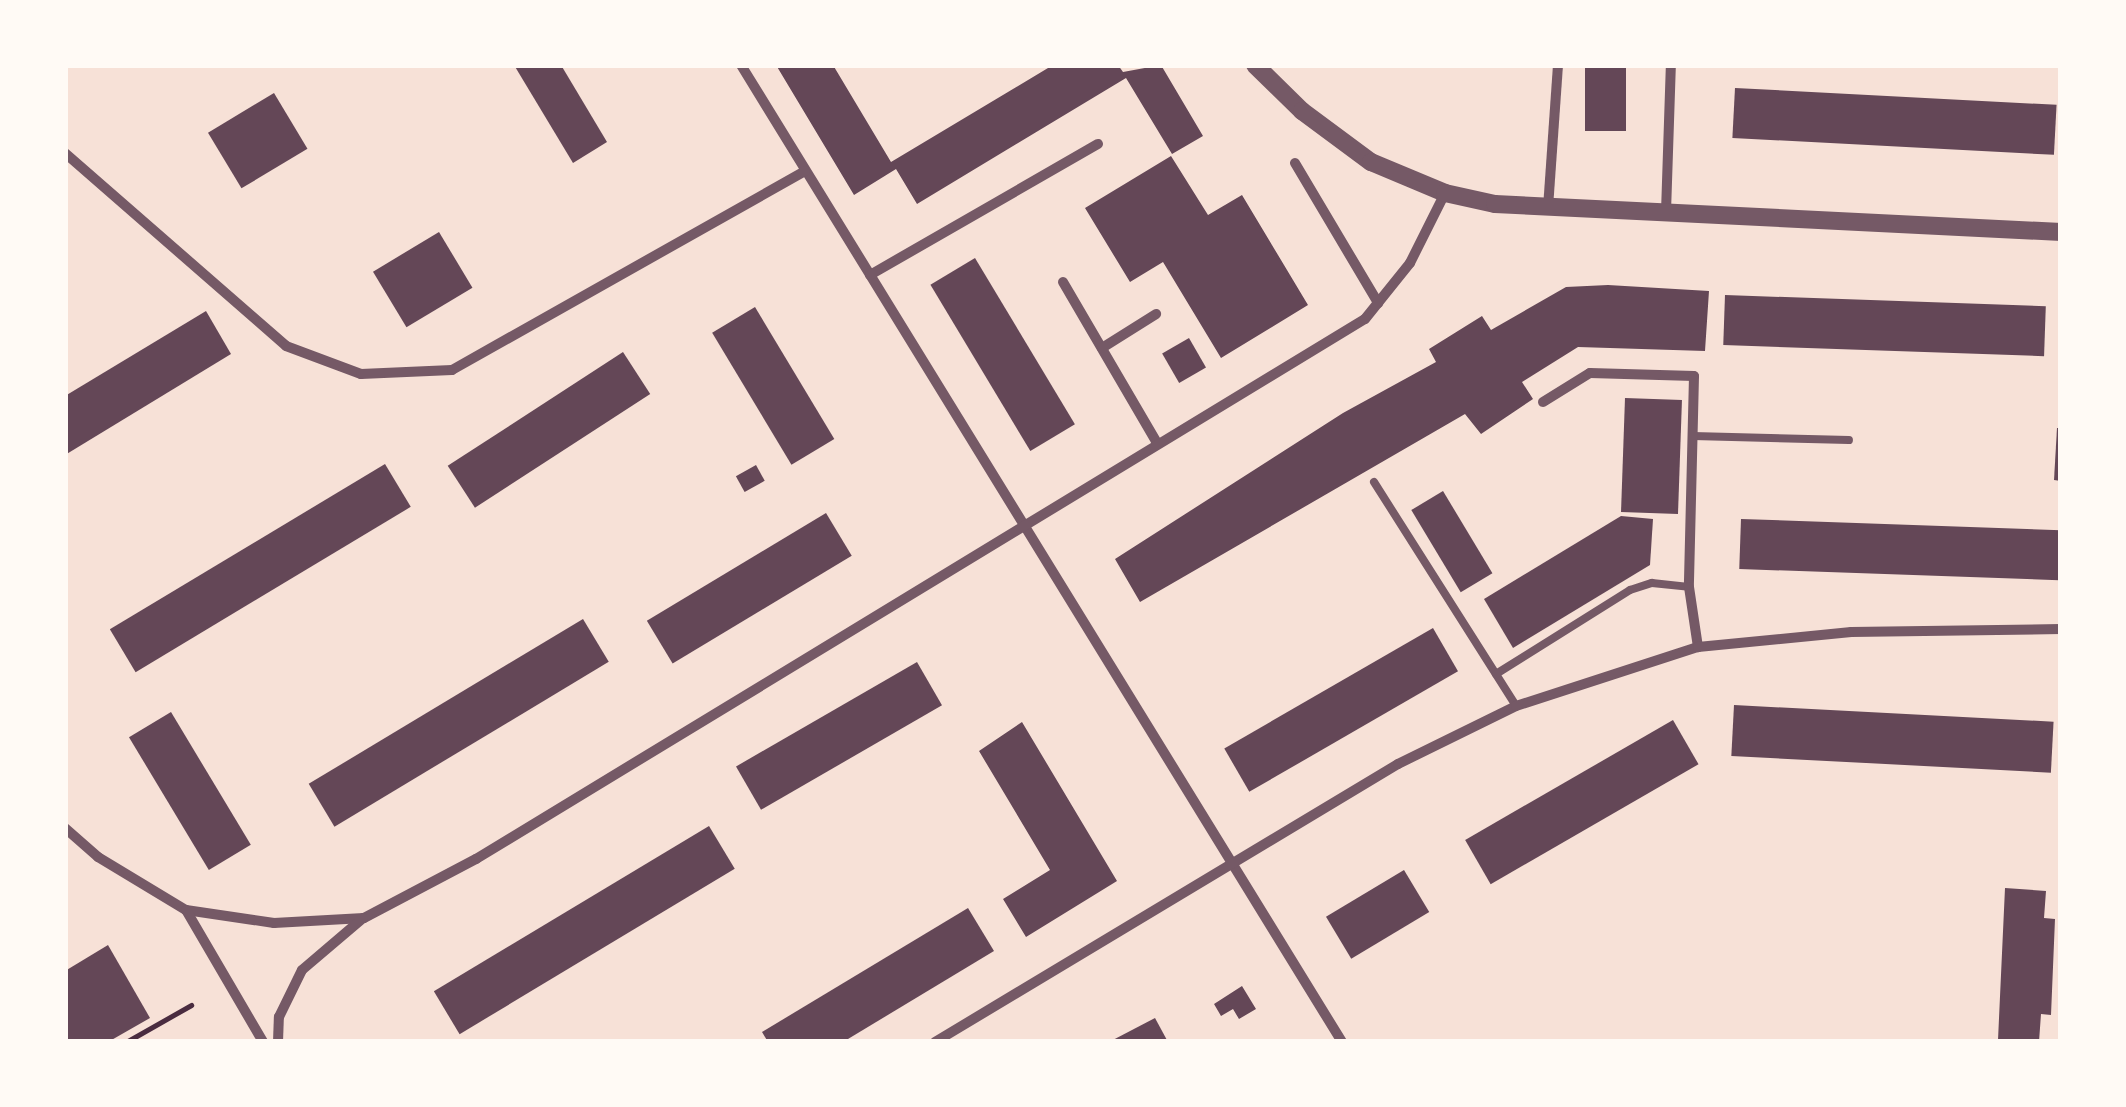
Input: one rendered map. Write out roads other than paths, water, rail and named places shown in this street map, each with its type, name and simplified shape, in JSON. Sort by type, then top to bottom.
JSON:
[{"type":"street","points":[[742,65],[1234,859],[1342,1042]]},
{"type":"street","points":[[1255,65],[1370,162],[1446,193],[1548,208],[2061,232]]},
{"type":"street","points":[[1548,208],[1558,65]]},
{"type":"street","points":[[1666,212],[1671,65]]},
{"type":"street","points":[[870,275],[1098,144]]},
{"type":"street","points":[[65,153],[286,346],[361,374],[452,370],[805,171]]},
{"type":"street","points":[[1295,162],[1378,303]]},
{"type":"street","points":[[278,1042],[279,1017],[302,970],[364,918],[476,859],[1156,441],[1365,319],[1410,263],[1446,193]]},
{"type":"street","points":[[1063,282],[1156,441]]},
{"type":"street","points":[[1102,348],[1156,314]]},
{"type":"street","points":[[1543,402],[1590,373],[1694,376],[1689,587],[1698,647]]},
{"type":"street","points":[[935,1042],[1398,764],[1516,706],[1698,647],[1869,631],[2061,629]]},
{"type":"street","points":[[65,828],[98,857],[186,910],[274,923],[364,918]]},
{"type":"street","points":[[186,910],[263,1042]]},
{"type":"lane","points":[[1693,436],[1850,440]]},
{"type":"lane","points":[[1374,482],[1516,706]]},
{"type":"lane","points":[[1496,674],[1630,590],[1652,583],[1689,587]]}]
